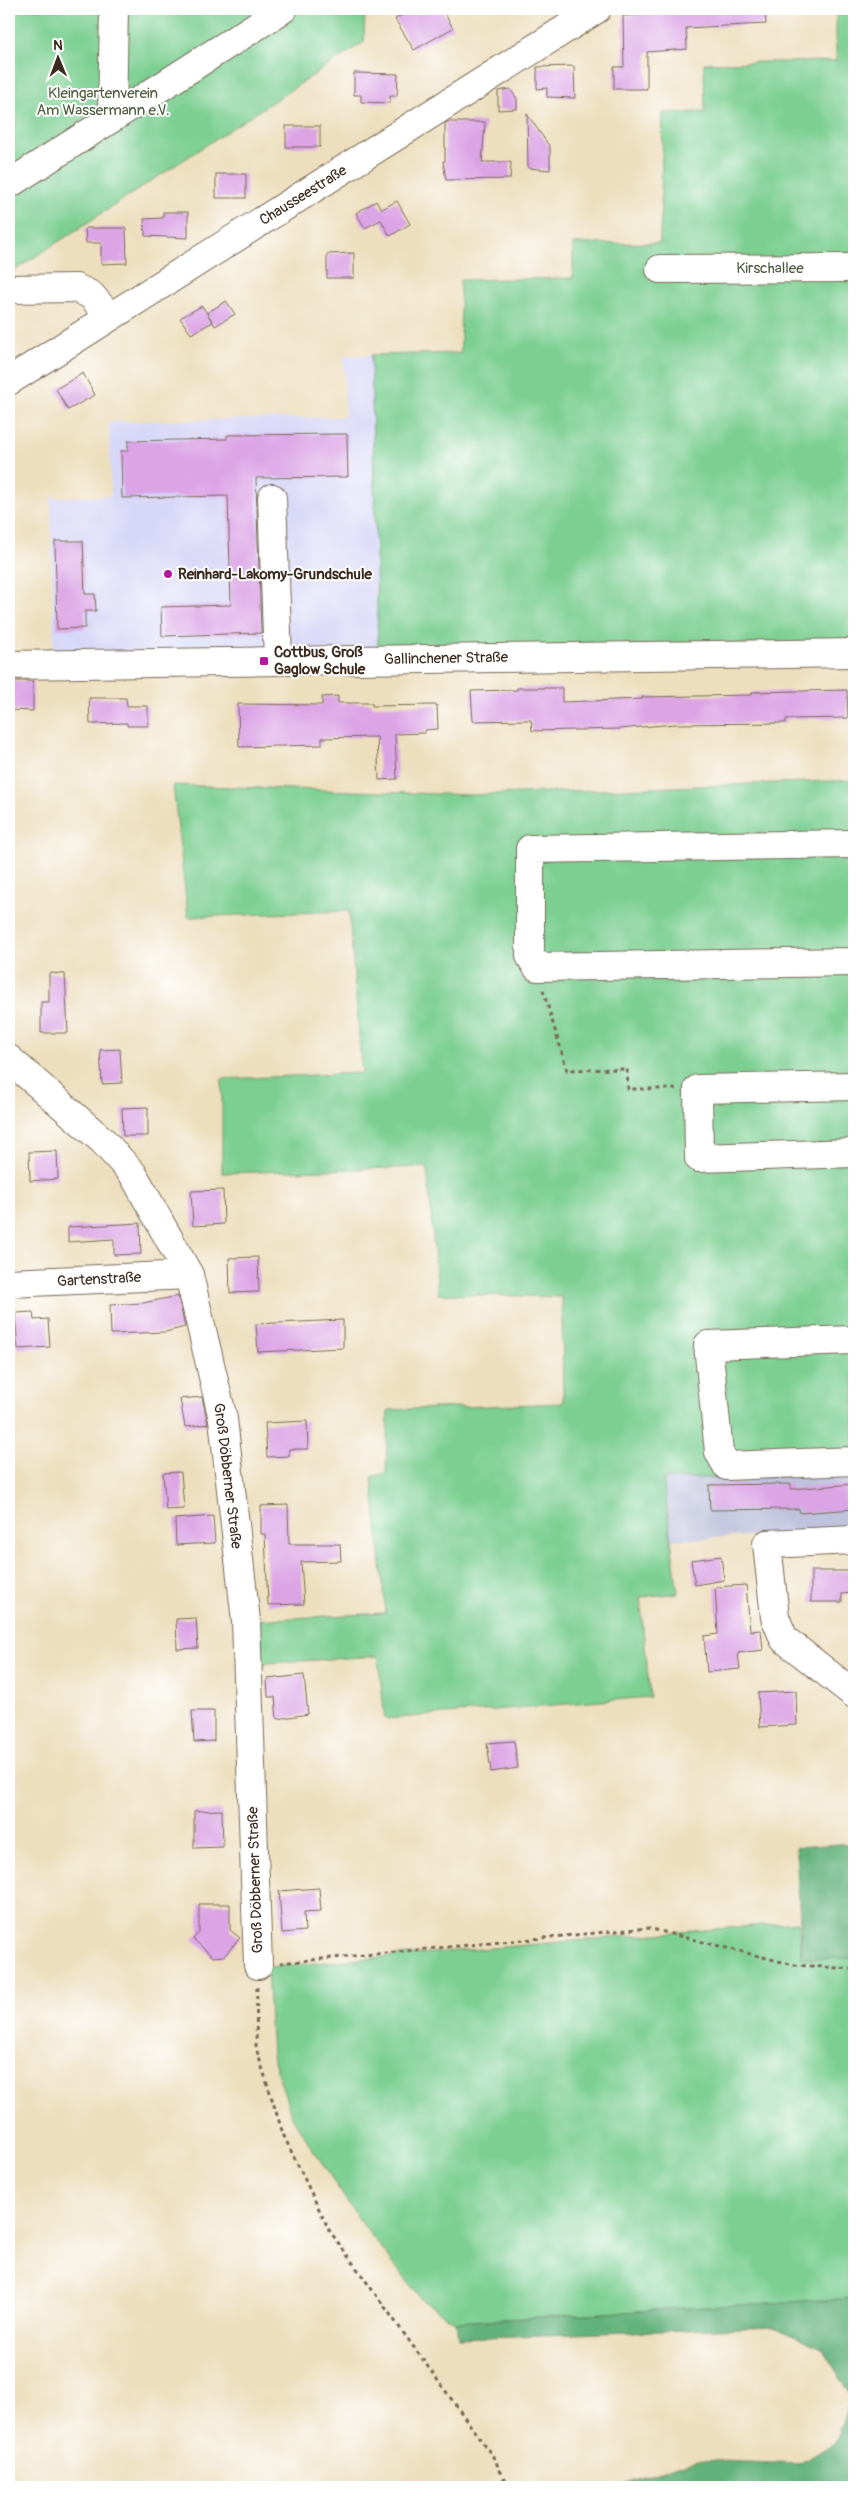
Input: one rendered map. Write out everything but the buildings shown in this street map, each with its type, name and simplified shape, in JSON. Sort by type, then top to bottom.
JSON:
[{"type":"street","points":[[112,118],[114,9]]},
{"type":"street","points":[[9,184],[282,9]]},
{"type":"street","name":"Chausseestraße","points":[[9,381],[597,9]]},
{"type":"street","points":[[660,269],[854,268]]},
{"type":"street","points":[[9,288],[76,288],[91,294],[110,317]]},
{"type":"street","points":[[272,498],[278,660]]},
{"type":"street","name":"Gallinchener Straße","points":[[9,665],[854,653]]},
{"type":"street","points":[[854,844],[530,849],[530,956],[537,968],[854,962]]},
{"type":"street","name":"Groß Döbberner Straße","points":[[9,1059],[103,1141],[133,1174],[189,1275],[223,1419],[246,1621],[258,1965]]},
{"type":"street","points":[[854,1086],[698,1089],[699,1158],[854,1153]]},
{"type":"street","name":"Gartenstraße","points":[[9,1283],[189,1275]]},
{"type":"street","points":[[854,1340],[708,1345],[719,1452],[727,1466],[854,1461]]},
{"type":"street","points":[[854,1540],[767,1544],[775,1617],[784,1639],[854,1694]]},
{"type":"path","points":[[537,968],[567,1070],[627,1070],[628,1089],[698,1089]]},
{"type":"path","points":[[508,2487],[494,2458],[329,2230],[282,2134],[256,2048],[258,1965],[648,1928],[794,1965],[854,1969]]},
{"type":"shaded area","name":"Reinhard-Lakomy-Grundschule","points":[[371,355],[378,649],[54,656],[51,498],[111,496],[109,422],[345,417],[344,356]]},
{"type":"shaded area","points":[[854,1473],[854,1530],[671,1540],[663,1479]]},
{"type":"green space","name":"Kleingartenverein Am Wassermann e.V.","points":[[9,9],[365,9],[364,42],[9,274]]},
{"type":"green space","name":"Kirschallee","points":[[836,9],[854,9],[854,643],[378,649],[371,355],[461,353],[460,280],[573,278],[573,244],[660,243],[663,113],[705,112],[704,63],[836,61]]},
{"type":"green space","points":[[854,780],[854,1473],[663,1479],[678,1593],[640,1597],[650,1697],[385,1719],[378,1656],[254,1664],[253,1620],[386,1613],[372,1477],[386,1473],[388,1410],[563,1403],[562,1297],[438,1294],[427,1167],[222,1173],[222,1079],[362,1073],[349,911],[188,917],[173,785],[469,795]]},
{"type":"green space","points":[[854,1843],[854,1958],[802,1959],[796,1847]]},
{"type":"green space","points":[[798,1922],[802,1959],[854,1958],[854,2298],[456,2322],[422,2300],[359,2220],[292,2117],[272,2055],[267,1967]]},
{"type":"green space","points":[[854,2298],[854,2487],[614,2487],[696,2460],[800,2464],[836,2442],[852,2397],[822,2348],[774,2327],[458,2338],[456,2322]]},
{"type":"place","name":"Reinhard-Lakomy-Grundschule","points":[[168,574]]},
{"type":"place","name":"Cottbus, Groß Gaglow Schule","points":[[264,661]]}]
